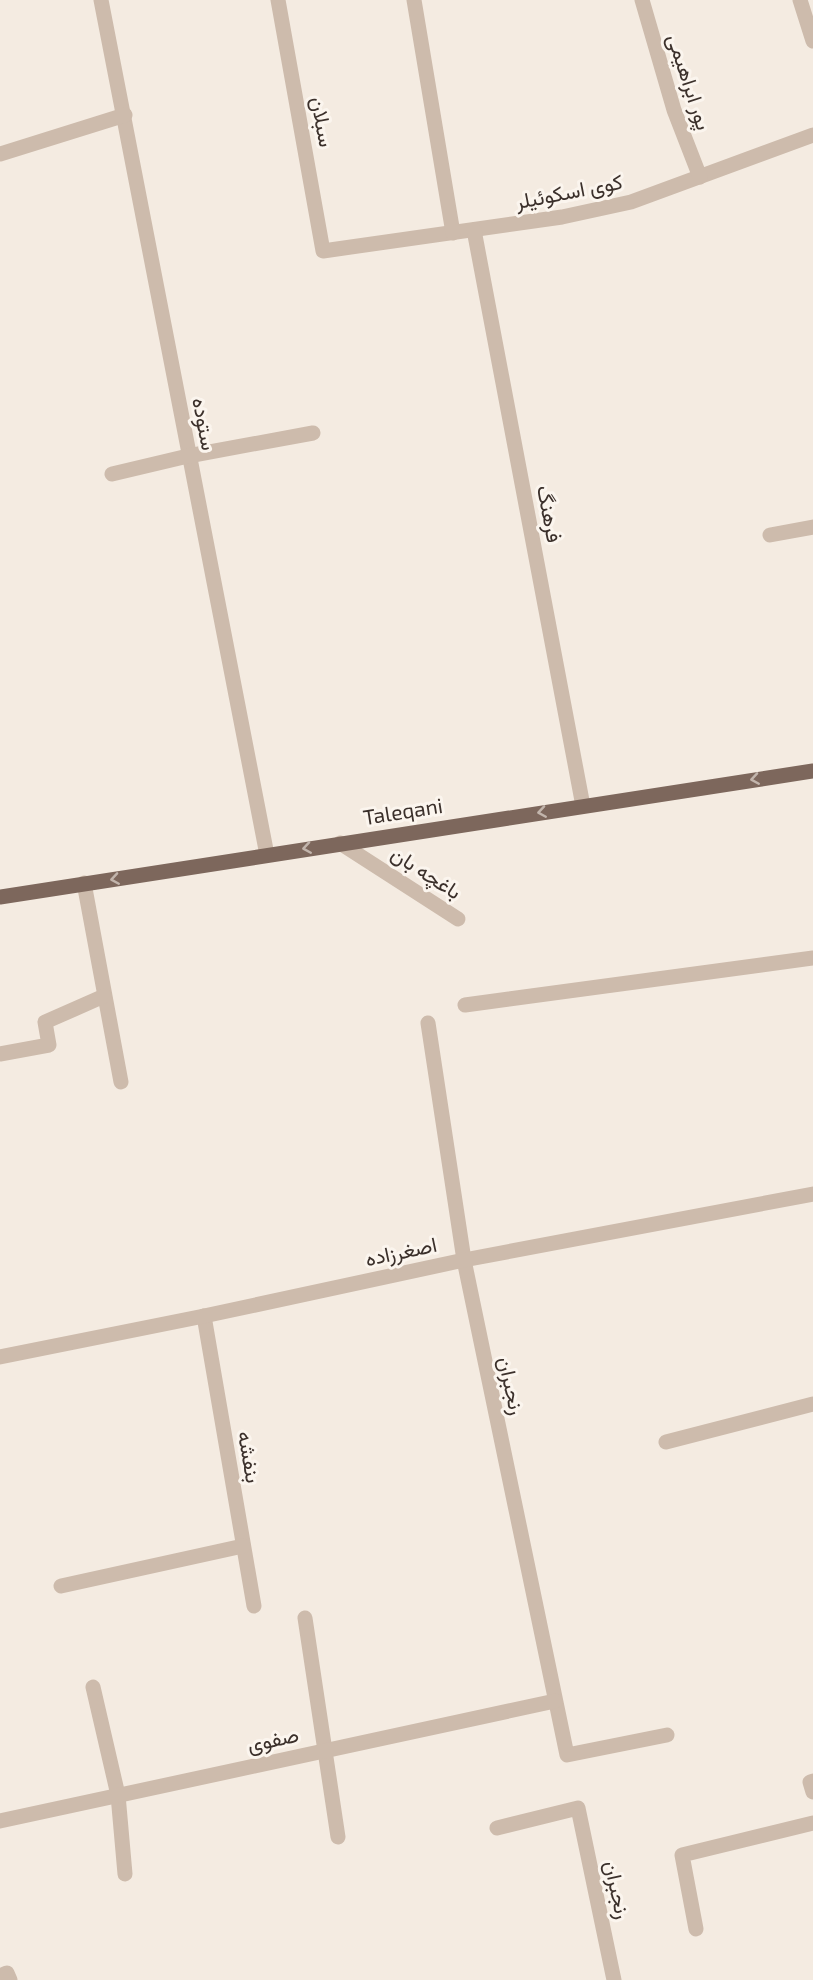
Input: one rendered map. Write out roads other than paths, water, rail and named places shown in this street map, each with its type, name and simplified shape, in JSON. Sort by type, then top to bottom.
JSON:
[{"type":"main road","name":"Taleqani","points":[[0,897],[813,771]]},
{"type":"street","name":"ستوده","points":[[101,0],[267,855]]},
{"type":"street","name":"سبلان","points":[[278,0],[323,251]]},
{"type":"street","points":[[414,0],[453,233]]},
{"type":"street","name":"پور ابراهیمی","points":[[642,0],[674,110],[700,177]]},
{"type":"street","points":[[800,0],[813,41]]},
{"type":"street","points":[[0,154],[125,115]]},
{"type":"street","name":"کوی اسکوئیلر","points":[[323,251],[562,218],[631,202],[813,135]]},
{"type":"street","name":"فرهنگ","points":[[474,230],[583,806]]},
{"type":"street","points":[[112,474],[188,456],[313,433]]},
{"type":"street","points":[[770,535],[813,527]]},
{"type":"street","name":"باغچه بان","points":[[340,843],[458,919]]},
{"type":"street","points":[[84,884],[122,1082]]},
{"type":"street","points":[[465,1005],[813,958]]},
{"type":"street","points":[[0,1054],[50,1045],[45,1022],[104,996]]},
{"type":"street","name":"رنجبران","points":[[428,1023],[464,1260],[567,1755],[667,1736]]},
{"type":"street","name":"اصغرزاده","points":[[0,1357],[464,1260],[813,1194]]},
{"type":"street","name":"بنفشه","points":[[204,1316],[254,1606]]},
{"type":"street","points":[[666,1442],[813,1404]]},
{"type":"street","points":[[61,1586],[243,1546]]},
{"type":"street","points":[[305,1618],[338,1837]]},
{"type":"street","points":[[93,1687],[118,1795],[125,1874]]},
{"type":"street","name":"صفوی","points":[[0,1821],[555,1701]]},
{"type":"street","points":[[813,1781],[810,1782],[813,1792]]},
{"type":"street","name":"رنجبران","points":[[497,1828],[578,1808],[614,1980]]},
{"type":"street","points":[[696,1929],[682,1855],[813,1823]]}]
